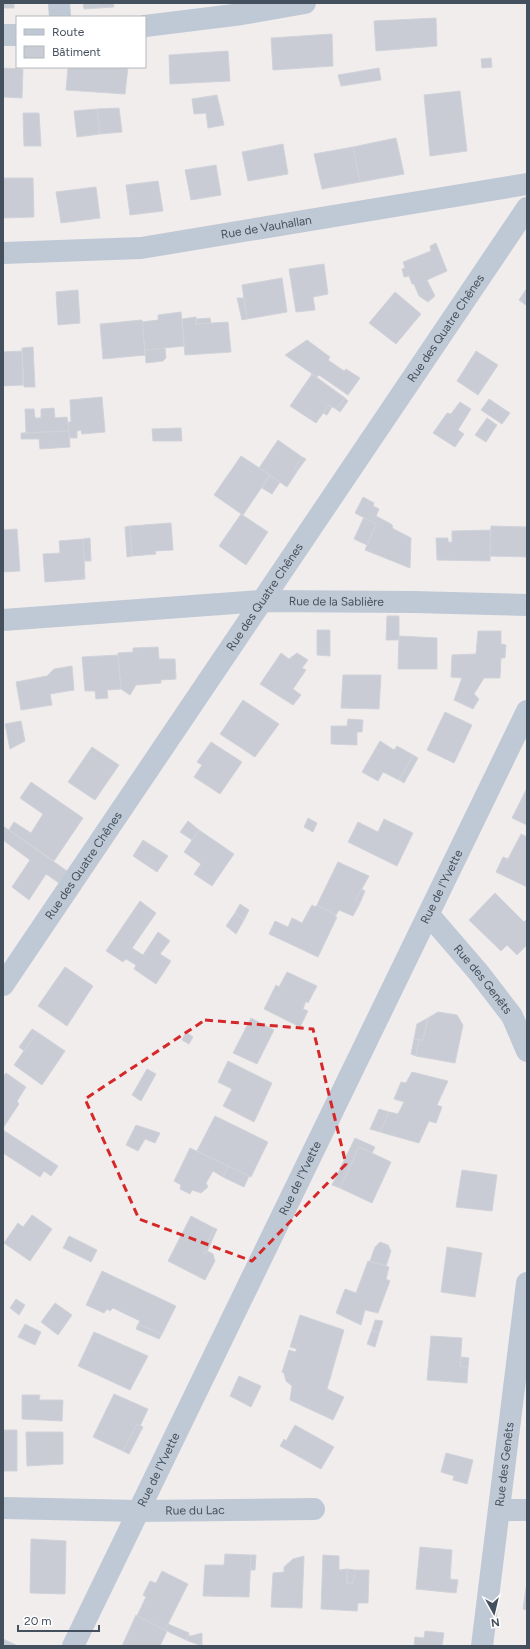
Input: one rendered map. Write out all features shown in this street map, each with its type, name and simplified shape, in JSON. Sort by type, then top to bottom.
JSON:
[{"type":"street","points":[[59,3],[60,16]]},
{"type":"street","points":[[146,26],[242,14],[305,3]]},
{"type":"street","points":[[3,35],[16,36]]},
{"type":"street","name":"Rue de Vauhallan","points":[[3,253],[141,248],[527,184]]},
{"type":"street","name":"Rue des Quatre Chênes","points":[[3,985],[527,208]]},
{"type":"street","name":"Rue de la Sablière","points":[[3,620],[261,601],[412,602],[527,605]]},
{"type":"street","name":"Rue de l'Yvette","points":[[73,1646],[527,711]]},
{"type":"street","name":"Rue des Genêts","points":[[429,915],[479,973],[512,1016],[527,1051]]},
{"type":"street","name":"Rue des Genêts","points":[[482,1646],[527,1283]]},
{"type":"street","name":"Rue du Lac","points":[[3,1508],[138,1511],[314,1509]]},
{"type":"street","points":[[499,1510],[527,1510]]},
{"type":"highlighted area","points":[[205,1020],[313,1029],[346,1164],[252,1261],[139,1219],[85,1099]]},
{"type":"building","points":[[3,3],[14,3],[14,8],[3,8]]},
{"type":"building","points":[[83,3],[113,3],[114,7],[84,9]]},
{"type":"building","points":[[436,18],[437,46],[376,51],[374,21]]},
{"type":"building","points":[[332,34],[333,66],[273,70],[271,38]]},
{"type":"building","points":[[228,51],[230,81],[170,84],[169,55]]},
{"type":"building","points":[[491,58],[492,67],[482,68],[481,59]]},
{"type":"building","points":[[3,68],[23,69],[22,98],[3,97]]},
{"type":"building","points":[[68,68],[128,68],[125,94],[66,90]]},
{"type":"building","points":[[379,68],[381,80],[341,86],[338,75]]},
{"type":"building","points":[[460,91],[467,151],[430,156],[424,95]]},
{"type":"building","points":[[217,95],[224,125],[208,128],[206,113],[194,114],[192,99]]},
{"type":"building","points":[[119,108],[122,132],[100,134],[97,109]]},
{"type":"building","points":[[97,109],[100,134],[77,137],[74,111]]},
{"type":"building","points":[[23,113],[39,113],[41,146],[24,146]]},
{"type":"building","points":[[396,138],[404,174],[360,182],[353,147]]},
{"type":"building","points":[[283,144],[288,174],[248,181],[242,152]]},
{"type":"building","points":[[353,147],[360,182],[322,189],[314,154]]},
{"type":"building","points":[[216,165],[221,195],[191,200],[185,170]]},
{"type":"building","points":[[3,178],[33,178],[34,217],[3,218]]},
{"type":"building","points":[[158,181],[163,211],[130,215],[126,185]]},
{"type":"building","points":[[96,187],[100,218],[61,223],[56,192]]},
{"type":"building","points":[[436,243],[447,271],[427,280],[435,296],[428,302],[419,296],[409,276],[404,277],[402,269],[405,268],[403,262],[431,251],[430,246]]},
{"type":"building","points":[[324,264],[328,294],[313,297],[315,310],[296,312],[289,269]]},
{"type":"building","points":[[282,278],[287,312],[247,319],[242,285]]},
{"type":"building","points":[[527,288],[527,306],[519,300]]},
{"type":"building","points":[[78,290],[80,323],[58,325],[56,292]]},
{"type":"building","points":[[395,292],[421,314],[396,344],[369,323]]},
{"type":"building","points":[[237,298],[244,298],[247,319],[242,320]]},
{"type":"building","points":[[181,312],[184,346],[145,350],[142,322],[158,320],[158,315]]},
{"type":"building","points":[[196,317],[196,324],[228,322],[231,352],[185,355],[182,319]]},
{"type":"building","points":[[210,318],[211,323],[196,324],[196,319]]},
{"type":"building","points":[[142,320],[145,355],[103,359],[100,324]]},
{"type":"building","points":[[307,340],[330,357],[328,360],[344,371],[346,369],[360,378],[348,395],[319,375],[317,377],[285,355]]},
{"type":"building","points":[[33,347],[35,387],[24,387],[22,348]]},
{"type":"building","points":[[165,348],[166,358],[163,361],[146,363],[145,350]]},
{"type":"building","points":[[22,351],[23,385],[3,386],[3,352]]},
{"type":"building","points":[[476,351],[498,365],[478,395],[457,381]]},
{"type":"building","points":[[312,374],[345,398],[336,409],[329,405],[316,423],[290,406]]},
{"type":"building","points":[[102,397],[105,432],[82,434],[81,430],[77,431],[77,438],[69,438],[68,422],[71,422],[70,400]]},
{"type":"building","points":[[345,398],[348,401],[340,412],[336,409]]},
{"type":"building","points":[[489,399],[510,413],[502,424],[481,410]]},
{"type":"building","points":[[460,402],[471,409],[458,430],[464,434],[455,447],[433,433],[447,413],[451,414]]},
{"type":"building","points":[[329,405],[332,407],[327,415],[323,413]]},
{"type":"building","points":[[54,408],[55,418],[67,417],[69,431],[26,433],[25,409],[34,409],[35,418],[41,418],[41,409]]},
{"type":"building","points":[[487,418],[497,425],[486,442],[475,435]]},
{"type":"building","points":[[181,428],[182,441],[153,441],[152,429]]},
{"type":"building","points":[[69,431],[70,447],[40,449],[39,439],[21,439],[21,433]]},
{"type":"building","points":[[278,440],[302,457],[295,468],[298,470],[287,487],[259,468]]},
{"type":"building","points":[[241,456],[270,475],[243,515],[214,495]]},
{"type":"building","points":[[302,457],[306,459],[298,470],[295,468]]},
{"type":"building","points":[[270,475],[280,482],[272,494],[262,488]]},
{"type":"building","points":[[363,497],[374,503],[373,506],[379,509],[376,516],[391,524],[393,526],[392,528],[411,538],[410,568],[365,550],[376,524],[355,513]]},
{"type":"building","points":[[241,514],[268,532],[246,565],[219,546]]},
{"type":"building","points":[[364,517],[376,524],[367,545],[354,539]]},
{"type":"building","points":[[171,523],[173,550],[155,551],[156,554],[132,556],[130,526]]},
{"type":"building","points":[[130,526],[132,556],[127,557],[125,527]]},
{"type":"building","points":[[491,526],[527,527],[527,557],[490,556]]},
{"type":"building","points":[[17,529],[20,571],[3,572],[3,530]]},
{"type":"building","points":[[491,530],[490,561],[437,560],[436,538],[448,538],[448,542],[452,542],[452,531]]},
{"type":"building","points":[[90,538],[91,561],[84,561],[83,539]]},
{"type":"building","points":[[83,539],[85,579],[45,582],[43,554],[60,553],[59,541]]},
{"type":"building","points":[[387,616],[399,616],[399,640],[386,640]]},
{"type":"building","points":[[317,630],[330,630],[330,656],[317,655]]},
{"type":"building","points":[[478,631],[501,631],[501,644],[506,645],[505,658],[501,658],[500,678],[484,678],[474,694],[479,699],[473,709],[454,700],[462,678],[451,677],[452,655],[476,654]]},
{"type":"building","points":[[399,636],[437,638],[437,669],[398,669]]},
{"type":"building","points":[[158,647],[159,659],[175,659],[176,679],[161,680],[161,683],[136,685],[130,695],[121,689],[118,653],[133,652],[133,648]]},
{"type":"building","points":[[281,653],[289,659],[297,653],[308,660],[302,668],[306,670],[293,689],[301,695],[293,705],[260,684]]},
{"type":"building","points":[[118,655],[121,689],[107,690],[108,698],[96,699],[95,691],[85,691],[82,657]]},
{"type":"building","points":[[72,666],[74,690],[50,694],[52,705],[21,710],[16,682],[47,676],[54,669]]},
{"type":"building","points":[[343,675],[381,675],[379,709],[341,708]]},
{"type":"building","points":[[243,700],[279,724],[255,757],[220,734]]},
{"type":"building","points":[[445,712],[472,725],[454,763],[427,750]]},
{"type":"building","points":[[348,719],[363,720],[362,732],[357,732],[357,745],[331,744],[331,726],[347,726]]},
{"type":"building","points":[[21,721],[25,741],[10,749],[5,724]]},
{"type":"building","points":[[380,741],[394,750],[397,746],[413,755],[399,780],[383,772],[378,781],[362,772]]},
{"type":"building","points":[[211,742],[242,762],[220,794],[194,777],[202,765],[197,762]]},
{"type":"building","points":[[92,747],[119,765],[95,800],[68,782]]},
{"type":"building","points":[[413,755],[418,758],[404,783],[399,780]]},
{"type":"building","points":[[31,782],[83,818],[54,861],[9,830],[14,822],[31,833],[43,814],[20,798]]},
{"type":"building","points":[[527,788],[527,825],[512,818]]},
{"type":"building","points":[[308,818],[317,823],[313,832],[304,827]]},
{"type":"building","points":[[384,819],[413,833],[397,866],[348,842],[358,822],[378,832]]},
{"type":"building","points":[[188,821],[199,830],[192,840],[180,832]]},
{"type":"building","points":[[3,826],[67,871],[59,883],[46,874],[29,900],[12,887],[30,860],[3,840]]},
{"type":"building","points":[[199,830],[234,854],[212,886],[194,874],[201,864],[184,852]]},
{"type":"building","points":[[521,834],[527,837],[527,887],[496,872],[503,857],[508,859]]},
{"type":"building","points":[[143,840],[168,856],[157,872],[133,856]]},
{"type":"building","points":[[338,862],[369,876],[355,901],[360,903],[353,916],[339,910],[336,915],[317,905]]},
{"type":"building","points":[[361,889],[365,891],[360,903],[355,901]]},
{"type":"building","points":[[495,893],[524,922],[527,919],[527,945],[517,955],[507,945],[501,951],[469,920]]},
{"type":"building","points":[[140,901],[156,913],[132,948],[143,955],[158,932],[170,941],[160,954],[171,961],[156,984],[134,969],[136,965],[126,959],[123,962],[106,951]]},
{"type":"building","points":[[240,904],[249,910],[244,920],[235,913]]},
{"type":"building","points":[[312,905],[315,907],[317,905],[336,915],[335,917],[337,917],[318,957],[269,934],[275,921],[288,927],[292,918],[302,923]]},
{"type":"building","points":[[235,913],[244,920],[236,934],[226,926]]},
{"type":"building","points":[[65,967],[93,986],[67,1026],[38,1006]]},
{"type":"building","points":[[287,972],[317,986],[308,1003],[306,1001],[303,1009],[308,1011],[300,1027],[264,1009],[276,985],[279,987]]},
{"type":"building","points":[[438,1012],[457,1015],[463,1025],[455,1063],[416,1056],[419,1040],[423,1040],[428,1018]]},
{"type":"building","points":[[251,1018],[274,1030],[257,1064],[233,1053]]},
{"type":"building","points":[[428,1018],[423,1040],[414,1039],[417,1024]]},
{"type":"building","points":[[32,1029],[37,1032],[24,1051],[19,1047]]},
{"type":"building","points":[[37,1032],[65,1051],[42,1085],[14,1065]]},
{"type":"building","points":[[186,1032],[193,1037],[189,1044],[182,1040]]},
{"type":"building","points":[[414,1039],[419,1040],[416,1056],[411,1054]]},
{"type":"building","points":[[228,1061],[272,1083],[254,1122],[223,1106],[232,1089],[218,1082]]},
{"type":"building","points":[[147,1069],[156,1074],[141,1101],[132,1095]]},
{"type":"building","points":[[412,1072],[448,1081],[437,1105],[442,1107],[436,1123],[429,1121],[419,1143],[380,1132],[389,1112],[398,1114],[404,1102],[394,1099],[401,1082],[406,1083]]},
{"type":"building","points":[[6,1073],[26,1087],[17,1101],[19,1104],[3,1128],[3,1077]]},
{"type":"building","points":[[379,1109],[389,1112],[380,1132],[370,1129]]},
{"type":"building","points":[[215,1116],[268,1142],[251,1177],[197,1151]]},
{"type":"building","points":[[136,1125],[160,1133],[155,1143],[145,1139],[138,1151],[126,1145]]},
{"type":"building","points":[[3,1130],[58,1166],[51,1176],[44,1171],[40,1177],[3,1153]]},
{"type":"building","points":[[355,1138],[375,1147],[372,1153],[359,1147],[340,1188],[332,1185]]},
{"type":"building","points":[[359,1147],[391,1162],[372,1203],[340,1188]]},
{"type":"building","points":[[190,1148],[228,1166],[223,1177],[213,1171],[206,1183],[208,1187],[201,1193],[192,1190],[190,1194],[180,1189],[181,1185],[174,1181]]},
{"type":"building","points":[[228,1166],[249,1176],[244,1187],[223,1177]]},
{"type":"building","points":[[462,1170],[497,1175],[492,1211],[456,1207]]},
{"type":"building","points":[[32,1215],[52,1229],[30,1261],[4,1243],[18,1223],[23,1227]]},
{"type":"building","points":[[191,1216],[214,1228],[203,1253],[206,1254],[207,1251],[213,1254],[215,1261],[205,1280],[168,1261]]},
{"type":"building","points":[[214,1228],[217,1229],[206,1254],[203,1253]]},
{"type":"building","points":[[69,1236],[97,1250],[91,1262],[63,1248]]},
{"type":"building","points":[[380,1242],[388,1245],[391,1251],[386,1266],[370,1261],[375,1247]]},
{"type":"building","points":[[447,1247],[482,1253],[475,1297],[441,1292]]},
{"type":"building","points":[[368,1261],[389,1267],[386,1279],[390,1281],[378,1313],[365,1310],[361,1325],[336,1313],[345,1289],[356,1293]]},
{"type":"building","points":[[102,1271],[176,1306],[162,1334],[138,1324],[140,1321],[113,1308],[110,1311],[107,1309],[104,1313],[86,1305]]},
{"type":"building","points":[[16,1299],[25,1305],[19,1315],[10,1308]]},
{"type":"building","points":[[55,1303],[72,1315],[58,1335],[41,1322]]},
{"type":"building","points":[[300,1315],[344,1330],[327,1389],[344,1397],[333,1420],[290,1400],[292,1386],[286,1381],[284,1373],[282,1372],[289,1350],[295,1352],[297,1349],[290,1347]]},
{"type":"building","points":[[375,1320],[383,1321],[379,1333],[372,1330]]},
{"type":"building","points":[[25,1324],[41,1332],[35,1345],[18,1337]]},
{"type":"building","points":[[138,1324],[162,1334],[159,1339],[136,1329]]},
{"type":"building","points":[[372,1330],[379,1333],[375,1347],[367,1344]]},
{"type":"building","points":[[94,1332],[148,1356],[130,1390],[78,1366]]},
{"type":"building","points":[[431,1336],[462,1338],[460,1366],[468,1367],[467,1383],[427,1380]]},
{"type":"building","points":[[461,1357],[469,1358],[468,1367],[460,1366]]},
{"type":"building","points":[[239,1376],[261,1386],[251,1407],[230,1396]]},
{"type":"building","points":[[114,1394],[148,1409],[140,1426],[137,1424],[123,1451],[93,1437]]},
{"type":"building","points":[[22,1395],[40,1395],[39,1400],[63,1400],[62,1421],[22,1419]]},
{"type":"building","points":[[137,1424],[143,1427],[129,1454],[123,1451]]},
{"type":"building","points":[[295,1425],[334,1447],[321,1469],[280,1446],[284,1439],[286,1441]]},
{"type":"building","points":[[3,1430],[17,1430],[17,1471],[3,1471]]},
{"type":"building","points":[[26,1432],[63,1432],[63,1464],[27,1466]]},
{"type":"building","points":[[446,1453],[473,1460],[467,1484],[453,1480],[454,1476],[441,1472]]},
{"type":"building","points":[[31,1539],[66,1541],[65,1594],[30,1593]]},
{"type":"building","points":[[420,1547],[452,1550],[450,1579],[458,1580],[456,1593],[416,1589]]},
{"type":"building","points":[[225,1554],[251,1555],[249,1597],[203,1596],[205,1565],[224,1565]]},
{"type":"building","points":[[251,1555],[256,1555],[255,1570],[250,1570]]},
{"type":"building","points":[[323,1555],[339,1556],[339,1570],[347,1569],[347,1583],[353,1583],[355,1570],[369,1570],[368,1603],[358,1603],[357,1611],[321,1609]]},
{"type":"building","points":[[304,1556],[302,1608],[271,1607],[273,1573],[284,1572],[284,1567],[293,1559]]},
{"type":"building","points":[[347,1569],[355,1570],[353,1583],[347,1583]]},
{"type":"building","points":[[162,1571],[188,1584],[165,1630],[137,1616],[146,1597],[143,1595],[150,1581],[156,1583]]},
{"type":"building","points":[[527,1581],[527,1610],[523,1609]]},
{"type":"building","points":[[136,1615],[167,1631],[160,1646],[122,1646]]},
{"type":"building","points":[[168,1624],[189,1633],[186,1640],[165,1630]]},
{"type":"building","points":[[425,1631],[444,1633],[442,1646],[414,1646],[415,1637],[424,1638]]},
{"type":"building","points":[[202,1633],[202,1646],[186,1640],[188,1635],[191,1636]]},
{"type":"building","points":[[3,1639],[18,1646],[3,1646]]}]
